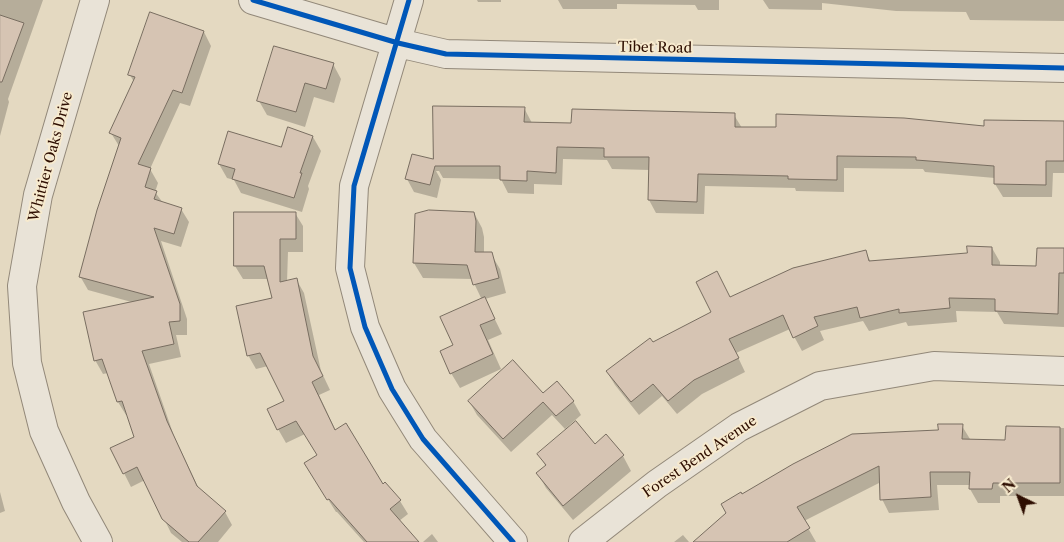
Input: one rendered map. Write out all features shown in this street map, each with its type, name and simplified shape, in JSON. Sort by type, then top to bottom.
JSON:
[{"type":"street","name":"Whittier Oaks Drive","points":[[95,0],[38,195],[22,286],[27,363],[44,432],[76,502],[98,542]]},
{"type":"street","name":"Tibet Road","points":[[253,0],[398,43],[446,54],[1064,68]]},
{"type":"street","points":[[409,0],[398,43],[354,186],[350,268],[365,327],[392,389],[423,439],[513,542]]},
{"type":"street","name":"Forest Bend Avenue","points":[[583,542],[657,484],[739,427],[820,386],[934,366],[1064,371]]},
{"type":"building","points":[[150,12],[204,31],[182,93],[173,90],[138,164],[151,168],[145,187],[157,191],[154,199],[182,208],[174,234],[154,228],[180,304],[180,321],[169,322],[174,344],[142,351],[167,421],[197,486],[226,511],[198,542],[189,542],[162,519],[137,467],[123,474],[110,448],[134,437],[122,401],[117,402],[102,359],[94,361],[83,312],[154,297],[79,277],[97,210],[121,138],[109,133],[135,77],[128,75]]},
{"type":"building","points":[[0,15],[24,23],[2,82],[0,82]]},
{"type":"building","points":[[274,46],[334,63],[326,89],[305,83],[296,112],[257,101]]},
{"type":"building","points":[[433,106],[525,107],[524,122],[571,123],[572,109],[735,113],[735,127],[776,127],[776,114],[904,118],[984,126],[984,120],[1064,121],[1064,161],[1046,161],[1046,185],[994,184],[994,166],[916,160],[916,157],[837,156],[837,180],[788,179],[788,176],[698,174],[697,202],[648,200],[649,157],[604,157],[604,148],[557,147],[556,173],[527,171],[527,181],[500,180],[500,166],[435,166],[430,185],[405,179],[412,154],[433,159]]},
{"type":"building","points":[[288,127],[313,136],[300,173],[302,173],[294,198],[232,179],[235,169],[218,164],[228,131],[281,147]]},
{"type":"building","points":[[429,210],[474,212],[476,221],[475,252],[492,252],[499,278],[473,285],[467,265],[413,263],[415,214]]},
{"type":"building","points":[[234,212],[296,212],[296,239],[280,239],[280,282],[297,278],[313,356],[323,376],[312,382],[335,430],[346,423],[383,484],[385,482],[401,500],[390,509],[419,542],[367,542],[329,499],[327,500],[304,463],[317,455],[296,421],[277,430],[267,409],[284,401],[260,353],[247,356],[236,306],[272,298],[264,266],[234,266]]},
{"type":"building","points":[[967,246],[992,247],[992,265],[1036,266],[1037,248],[1064,248],[1064,273],[1059,273],[1058,314],[995,311],[995,299],[949,298],[950,308],[899,313],[899,309],[860,318],[857,307],[814,317],[818,326],[793,338],[783,315],[729,339],[739,358],[694,380],[668,401],[653,384],[631,402],[606,371],[650,338],[653,342],[711,312],[696,282],[717,271],[730,297],[793,268],[866,250],[869,261],[967,253]]},
{"type":"building","points":[[485,297],[495,319],[480,325],[493,354],[450,374],[440,351],[453,345],[440,317]]},
{"type":"building","points":[[513,360],[543,393],[557,381],[574,401],[556,416],[543,402],[503,439],[468,401]]},
{"type":"building","points":[[576,421],[595,444],[606,434],[624,455],[563,506],[536,473],[546,465],[537,454]]},
{"type":"building","points":[[938,424],[963,424],[962,439],[1005,440],[1006,426],[1060,427],[1060,483],[993,483],[992,489],[969,489],[970,472],[930,472],[931,497],[880,500],[879,466],[797,507],[810,528],[787,542],[693,542],[726,513],[721,504],[852,434],[938,430]]},
{"type":"cycle path","points":[[253,0],[398,43],[446,54],[1064,68]]},
{"type":"cycle path","points":[[409,0],[354,186],[350,268],[365,327],[392,389],[423,439],[513,542]]}]
